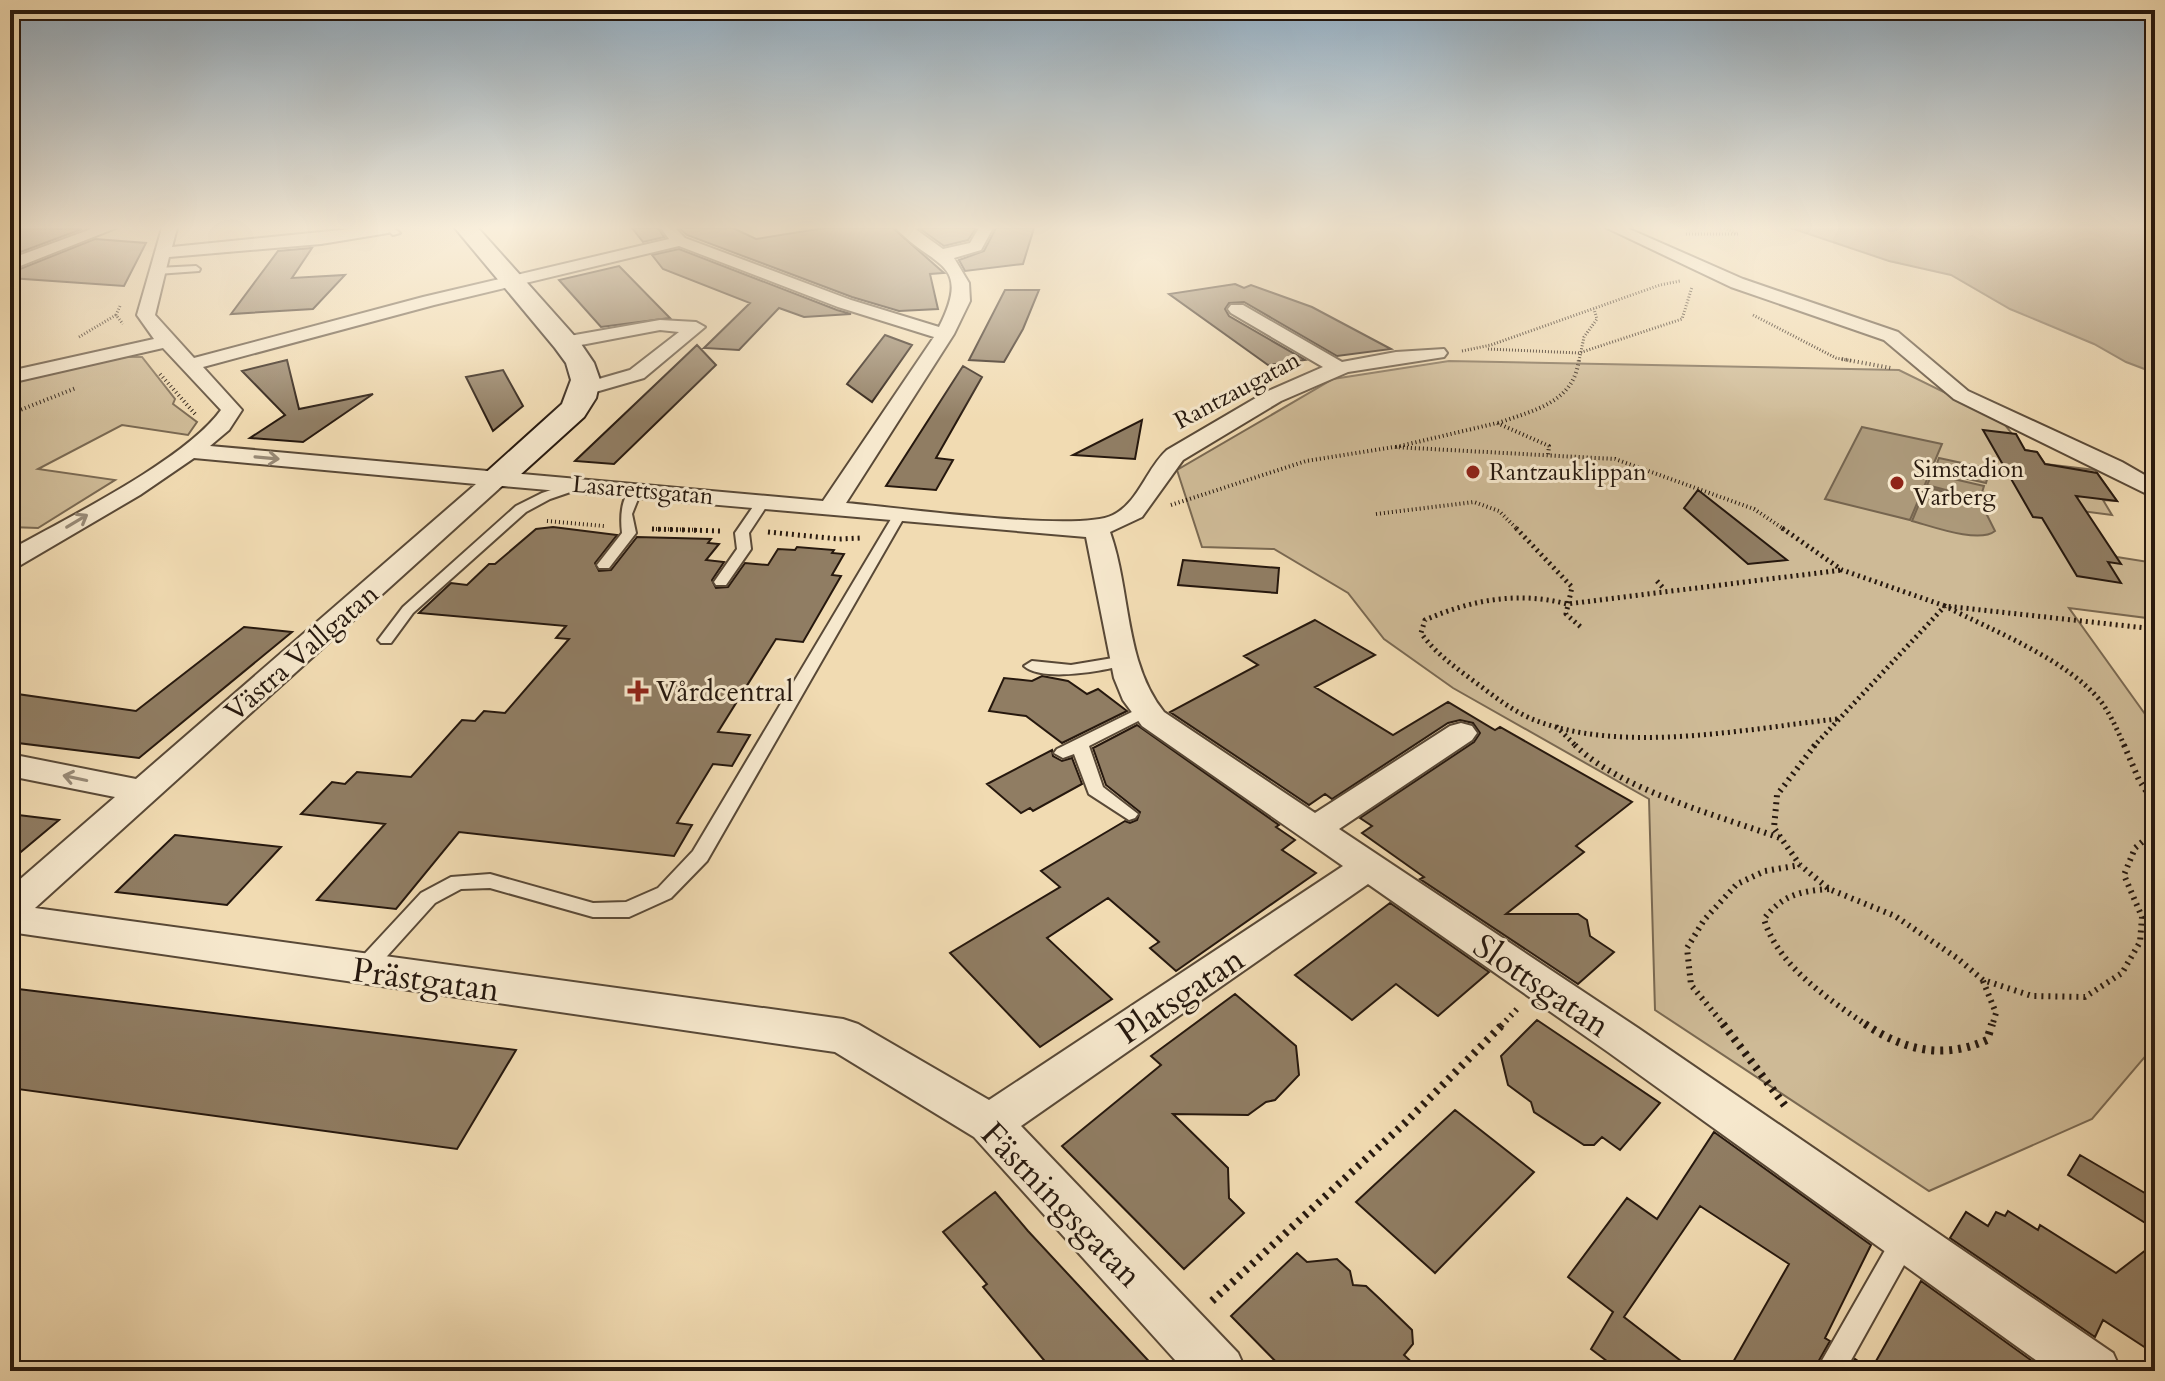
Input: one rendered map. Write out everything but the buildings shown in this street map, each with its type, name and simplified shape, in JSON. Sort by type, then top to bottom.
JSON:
[{"type":"street","points":[[10,561],[189,451],[229,419],[232,410],[170,341],[151,325],[146,315],[152,292]]},
{"type":"street","points":[[189,365],[466,292]]},
{"type":"street","points":[[524,292],[580,362],[585,389],[637,374],[696,327],[660,325],[565,342]]},
{"type":"street","points":[[817,292],[896,322],[945,334]]},
{"type":"street","points":[[831,507],[945,334],[961,292]]},
{"type":"street","points":[[1770,292],[1891,336],[1961,395],[2114,467],[2155,491]]},
{"type":"street","points":[[1237,309],[1339,368]]},
{"type":"street","points":[[10,377],[170,341]]},
{"type":"street","name":"Rantzaugatan","points":[[1112,522],[1140,505],[1166,461],[1179,451],[1314,377],[1339,368],[1437,353]]},
{"type":"street","name":"Västra Vallgatan","points":[[10,909],[570,413],[585,389]]},
{"type":"street","name":"Lasarettsgatan","points":[[189,451],[831,507],[896,521],[936,518],[1046,528],[1112,522]]},
{"type":"street","points":[[1112,522],[1107,558],[1125,661],[1135,698],[1144,711]]},
{"type":"street","name":"Slottsgatan","points":[[1144,711],[2095,1371]]},
{"type":"street","points":[[1315,829],[1461,733]]},
{"type":"street","points":[[10,765],[141,791]]},
{"type":"street","name":"Platsgatan","points":[[990,1123],[1369,866]]},
{"type":"street","name":"Prästgatan","points":[[10,918],[843,1036]]},
{"type":"street","name":"Fästningsgatan","points":[[843,1036],[990,1123],[1220,1371]]},
{"type":"lane","points":[[386,640],[408,610],[512,518],[546,496],[579,484]]},
{"type":"lane","points":[[604,565],[629,533],[626,514],[636,489]]},
{"type":"lane","points":[[721,582],[744,549],[742,533],[764,501]]},
{"type":"lane","points":[[363,969],[428,898],[438,889],[456,882],[489,882],[605,911],[647,905],[674,888],[700,856],[896,521]]},
{"type":"lane","points":[[1032,666],[1071,670],[1125,661]]},
{"type":"lane","points":[[1129,814],[1095,790],[1072,749],[1144,711]]},
{"type":"lane","points":[[1830,1371],[1906,1239]]},
{"type":"path","points":[[1475,349],[1640,292]]},
{"type":"path","points":[[1437,353],[1529,349],[1579,353],[1682,319],[1691,292]]},
{"type":"path","points":[[122,302],[116,315],[152,365],[201,422]]},
{"type":"path","points":[[1112,522],[1306,461],[1394,447],[1497,423],[1559,400],[1578,372],[1584,331],[1597,319],[1594,309]]},
{"type":"path","points":[[1816,349],[1851,362],[1895,368]]},
{"type":"path","points":[[1497,423],[1543,441],[1549,446],[1548,456]]},
{"type":"path","points":[[1394,447],[1615,459],[1754,509],[1842,570],[1945,606],[2049,664],[2099,699],[2113,720],[2140,787],[2155,805]]},
{"type":"path","points":[[1376,514],[1474,502],[1499,511],[1572,587],[1566,614],[1583,629]]},
{"type":"path","points":[[512,518],[619,527],[629,533],[676,528],[810,534],[843,541],[896,521]]},
{"type":"path","points":[[1838,719],[1679,733],[1599,734],[1535,720],[1490,693],[1431,648],[1421,633],[1425,620],[1451,608],[1479,602],[1545,597],[1567,604],[1842,570]]},
{"type":"path","points":[[1657,581],[1666,591]]},
{"type":"path","points":[[1470,594],[1479,602]]},
{"type":"path","points":[[1945,606],[2155,629]]},
{"type":"path","points":[[1945,606],[1800,761],[1777,795],[1774,828],[1800,865],[1829,889],[1895,916],[1957,958],[1983,980],[2032,996],[2085,997],[2122,973],[2140,942],[2142,917],[2124,875],[2135,848],[2155,831]]},
{"type":"path","points":[[1556,725],[1591,761],[1643,787],[1782,838]]},
{"type":"path","points":[[1796,1121],[1743,1047],[1691,985],[1687,948],[1704,920],[1737,884],[1765,871],[1800,865]]},
{"type":"path","points":[[1829,889],[1804,891],[1776,901],[1764,919],[1774,945],[1808,980],[1854,1016],[1907,1048],[1961,1053],[1987,1040],[1996,1013],[1983,980]]},
{"type":"path","points":[[1181,1328],[1406,1122],[1541,984]]},
{"type":"shaded area","points":[[1981,292],[2155,292],[2155,373],[2126,362],[2094,344],[2010,309]]},
{"type":"shaded area","points":[[126,357],[142,357],[175,399],[173,404],[197,422],[188,435],[122,425],[38,469],[115,480],[38,528],[10,527],[10,381]]},
{"type":"shaded area","points":[[1449,361],[1899,370],[2001,420],[2025,450],[2037,452],[2045,464],[2095,470],[2117,501],[2103,500],[2112,515],[2066,509],[2117,557],[2155,563],[2155,619],[2069,608],[2155,728],[2155,1045],[2092,1119],[1929,1191],[1655,1010],[1649,799],[1453,688],[1384,639],[1348,593],[1274,549],[1202,547],[1177,470],[1333,379]]},
{"type":"shaded area","points":[[1862,427],[1942,444],[1910,520],[1825,499]]},
{"type":"shaded area","points":[[1939,458],[1990,469],[1986,483],[1934,471]]},
{"type":"shaded area","points":[[1932,474],[1984,486],[1980,499],[1927,485]]},
{"type":"shaded area","points":[[1926,487],[1980,501],[1995,531],[1988,535],[1967,535],[1912,521]]},
{"type":"place","name":"Rantzauklippan","points":[[1473,472]]},
{"type":"place","name":"Simstadion Varberg","points":[[1897,483]]},
{"type":"place","name":"Vårdcentral","points":[[638,691]]}]
